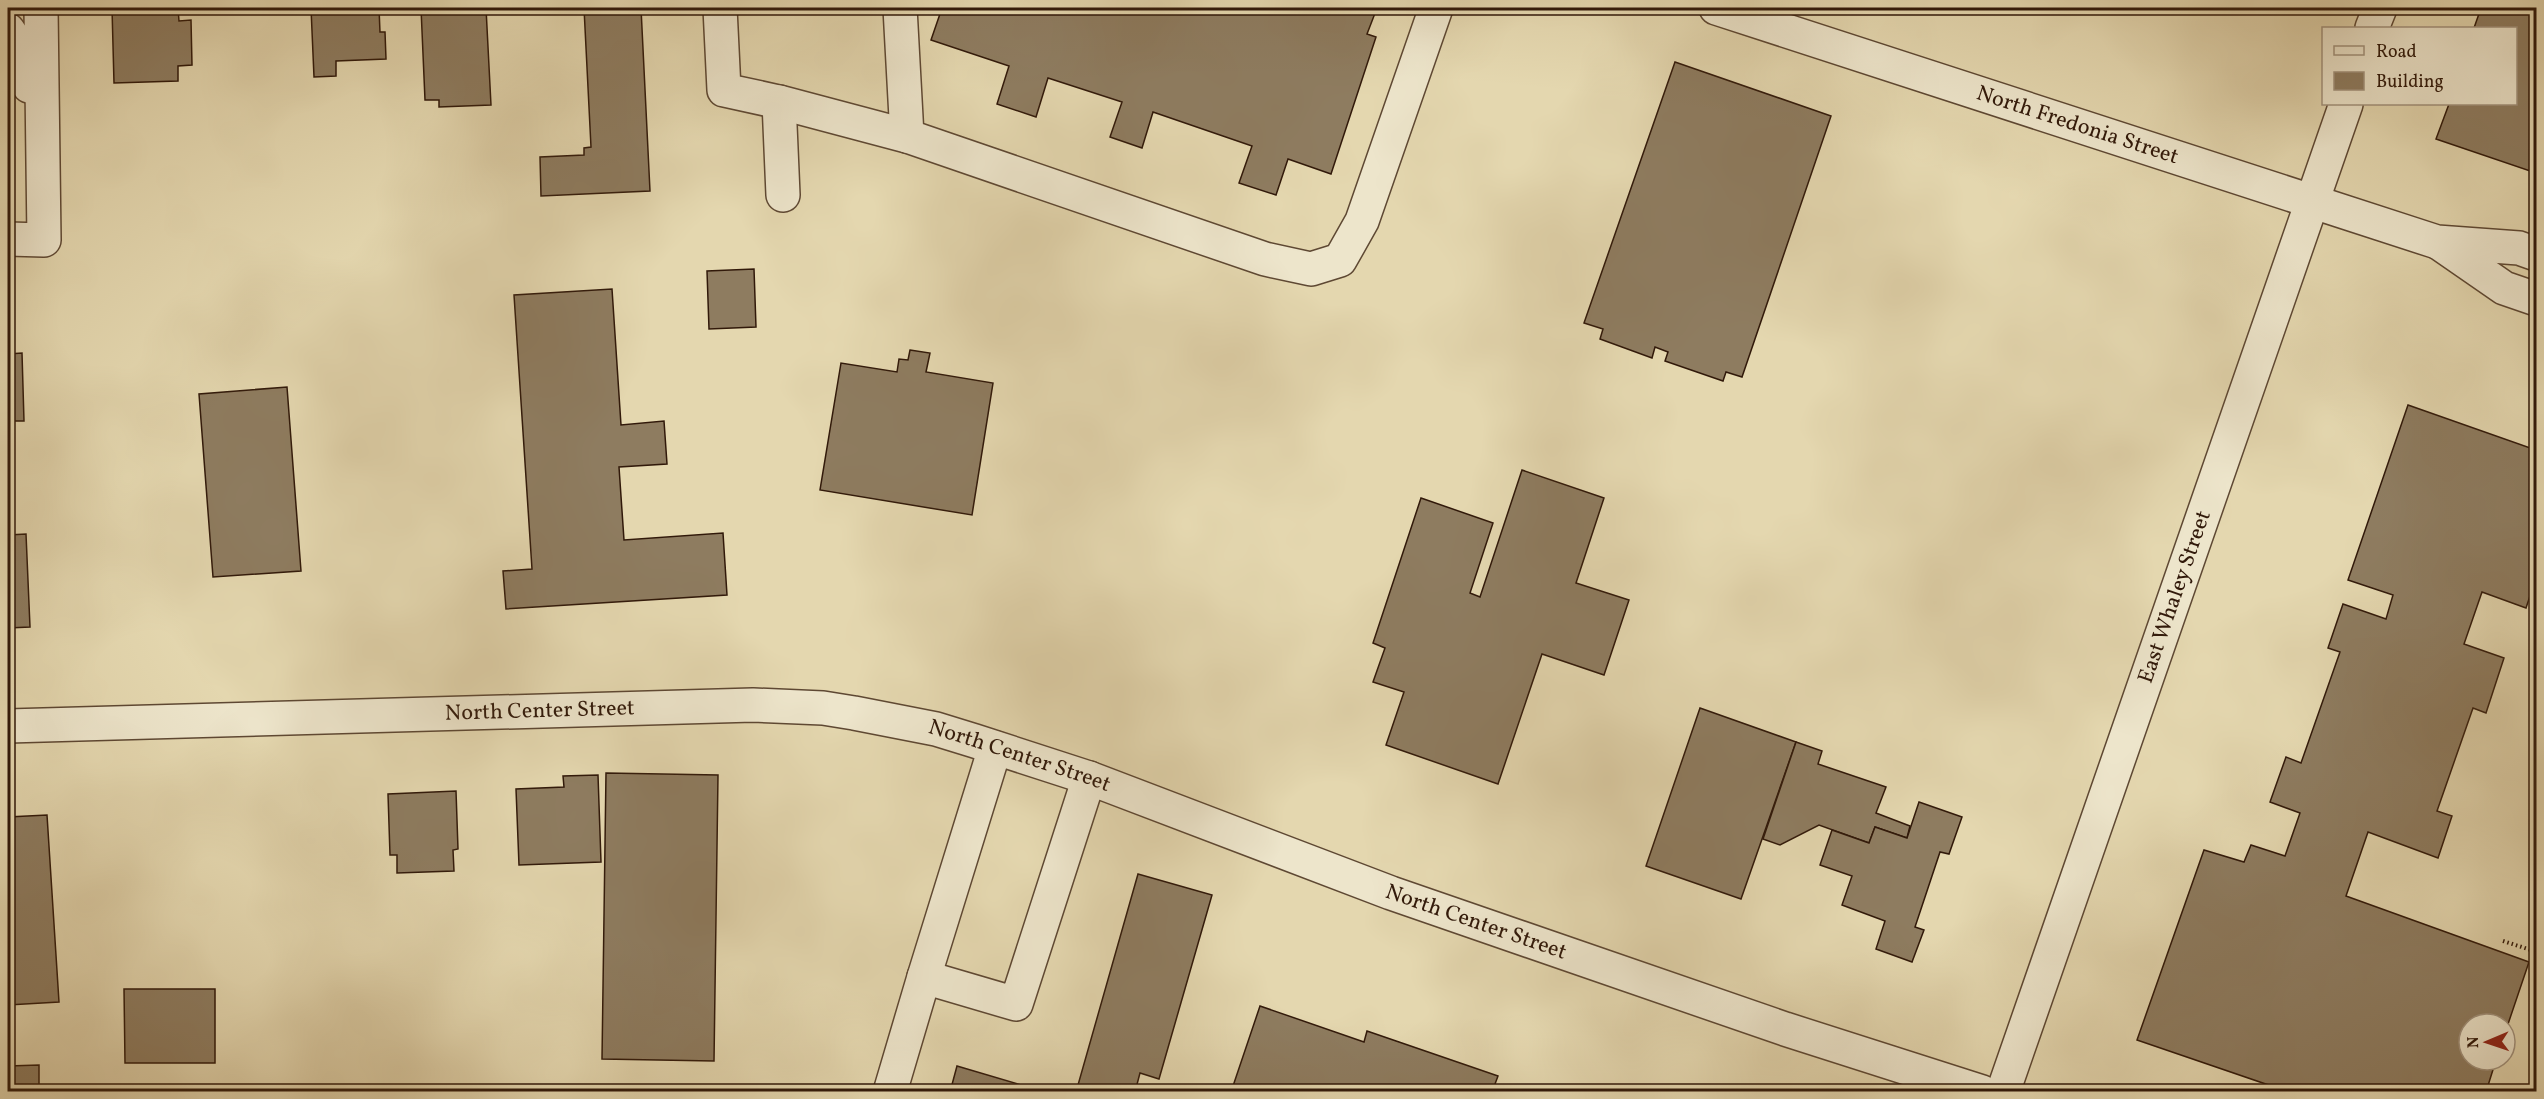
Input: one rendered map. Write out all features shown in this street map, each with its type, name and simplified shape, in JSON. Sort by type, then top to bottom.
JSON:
[{"type":"street","points":[[8,239],[44,240],[41,8]]},
{"type":"street","points":[[720,8],[723,90],[780,102],[907,136],[1265,259],[1311,269],[1340,260],[1362,221],[1436,8]]},
{"type":"street","points":[[900,8],[907,136]]},
{"type":"street","name":"North Fredonia Street","points":[[1716,8],[2437,242],[2519,248],[2536,254]]},
{"type":"street","points":[[2372,27],[2380,8]]},
{"type":"street","points":[[8,30],[29,60],[29,163],[43,202]]},
{"type":"street","points":[[780,102],[783,195]]},
{"type":"street","name":"East Whaley Street","points":[[2003,1092],[2346,105]]},
{"type":"street","name":"North Fredonia Street","points":[[2437,242],[2504,288],[2536,299]]},
{"type":"street","name":"North Center Street","points":[[8,726],[753,705],[823,708],[891,719],[936,729],[1089,778],[1391,893],[1785,1029],[1982,1092]]},
{"type":"street","points":[[890,1092],[995,748]]},
{"type":"street","points":[[924,977],[1016,1004],[1089,778]]},
{"type":"path","points":[[2503,941],[2531,950]]},
{"type":"building","points":[[112,8],[178,8],[179,21],[191,20],[192,65],[178,66],[178,81],[114,83]]},
{"type":"building","points":[[311,8],[379,8],[380,32],[385,32],[386,59],[336,61],[336,76],[314,77]]},
{"type":"building","points":[[421,8],[486,8],[491,105],[439,107],[439,100],[425,100]]},
{"type":"building","points":[[584,8],[641,8],[650,191],[541,196],[540,157],[584,155],[584,148],[591,147]]},
{"type":"building","points":[[942,8],[1377,8],[1367,34],[1376,37],[1331,174],[1288,159],[1276,195],[1239,183],[1252,146],[1153,112],[1142,148],[1110,137],[1122,102],[1048,78],[1036,117],[997,104],[1009,66],[931,40]]},
{"type":"building","points":[[2481,8],[2536,8],[2536,173],[2436,139],[2449,105],[2517,105],[2517,27],[2474,27]]},
{"type":"building","points":[[1675,62],[1831,116],[1742,377],[1726,372],[1723,381],[1665,361],[1668,352],[1655,347],[1652,358],[1600,339],[1603,329],[1584,323]]},
{"type":"building","points":[[754,269],[756,327],[709,329],[707,271]]},
{"type":"building","points":[[612,289],[621,425],[664,421],[667,464],[619,467],[624,540],[723,533],[727,595],[506,609],[503,571],[532,569],[514,295]]},
{"type":"building","points":[[910,350],[930,353],[926,372],[993,383],[972,515],[820,490],[841,363],[897,372],[899,359],[908,360]]},
{"type":"building","points":[[22,353],[24,421],[8,421],[8,354]]},
{"type":"building","points":[[287,387],[301,571],[213,577],[199,394]]},
{"type":"building","points":[[2408,405],[2536,450],[2536,578],[2526,608],[2482,592],[2464,644],[2504,658],[2486,713],[2473,708],[2437,811],[2452,816],[2438,858],[2368,832],[2346,896],[2529,962],[2512,1012],[2457,1012],[2457,1072],[2492,1072],[2486,1092],[2289,1092],[2137,1040],[2204,850],[2244,862],[2251,845],[2285,856],[2300,813],[2270,802],[2286,757],[2301,763],[2340,652],[2328,648],[2343,604],[2386,619],[2393,595],[2348,580]]},
{"type":"building","points":[[1522,470],[1604,498],[1576,583],[1629,600],[1604,675],[1542,654],[1498,784],[1386,745],[1404,692],[1373,682],[1385,648],[1373,643],[1421,498],[1493,523],[1470,593],[1480,597]]},
{"type":"building","points":[[26,534],[30,627],[8,628],[8,535]]},
{"type":"building","points":[[1700,708],[1796,742],[1741,899],[1646,866]]},
{"type":"building","points":[[1796,742],[1822,751],[1818,764],[1886,787],[1876,813],[1910,826],[1907,838],[1875,827],[1869,843],[1819,825],[1780,845],[1763,839]]},
{"type":"building","points":[[606,773],[718,775],[714,1061],[602,1059]]},
{"type":"building","points":[[598,775],[601,862],[519,865],[516,789],[564,787],[563,776]]},
{"type":"building","points":[[456,791],[458,849],[453,850],[454,871],[397,873],[397,855],[390,855],[388,794]]},
{"type":"building","points":[[1919,802],[1962,817],[1949,854],[1940,852],[1915,927],[1924,930],[1912,962],[1876,949],[1885,921],[1842,905],[1852,876],[1820,865],[1832,830],[1869,843],[1875,827],[1907,838]]},
{"type":"building","points":[[47,815],[59,1002],[8,1005],[8,817]]},
{"type":"building","points":[[1138,874],[1212,895],[1159,1079],[1140,1073],[1135,1092],[1076,1092]]},
{"type":"building","points":[[124,989],[215,989],[215,1063],[125,1063]]},
{"type":"building","points":[[1260,1006],[1364,1042],[1367,1031],[1498,1076],[1492,1092],[1231,1092]]},
{"type":"building","points":[[39,1065],[39,1092],[8,1092],[8,1066]]},
{"type":"building","points":[[957,1066],[1045,1092],[950,1092]]}]
